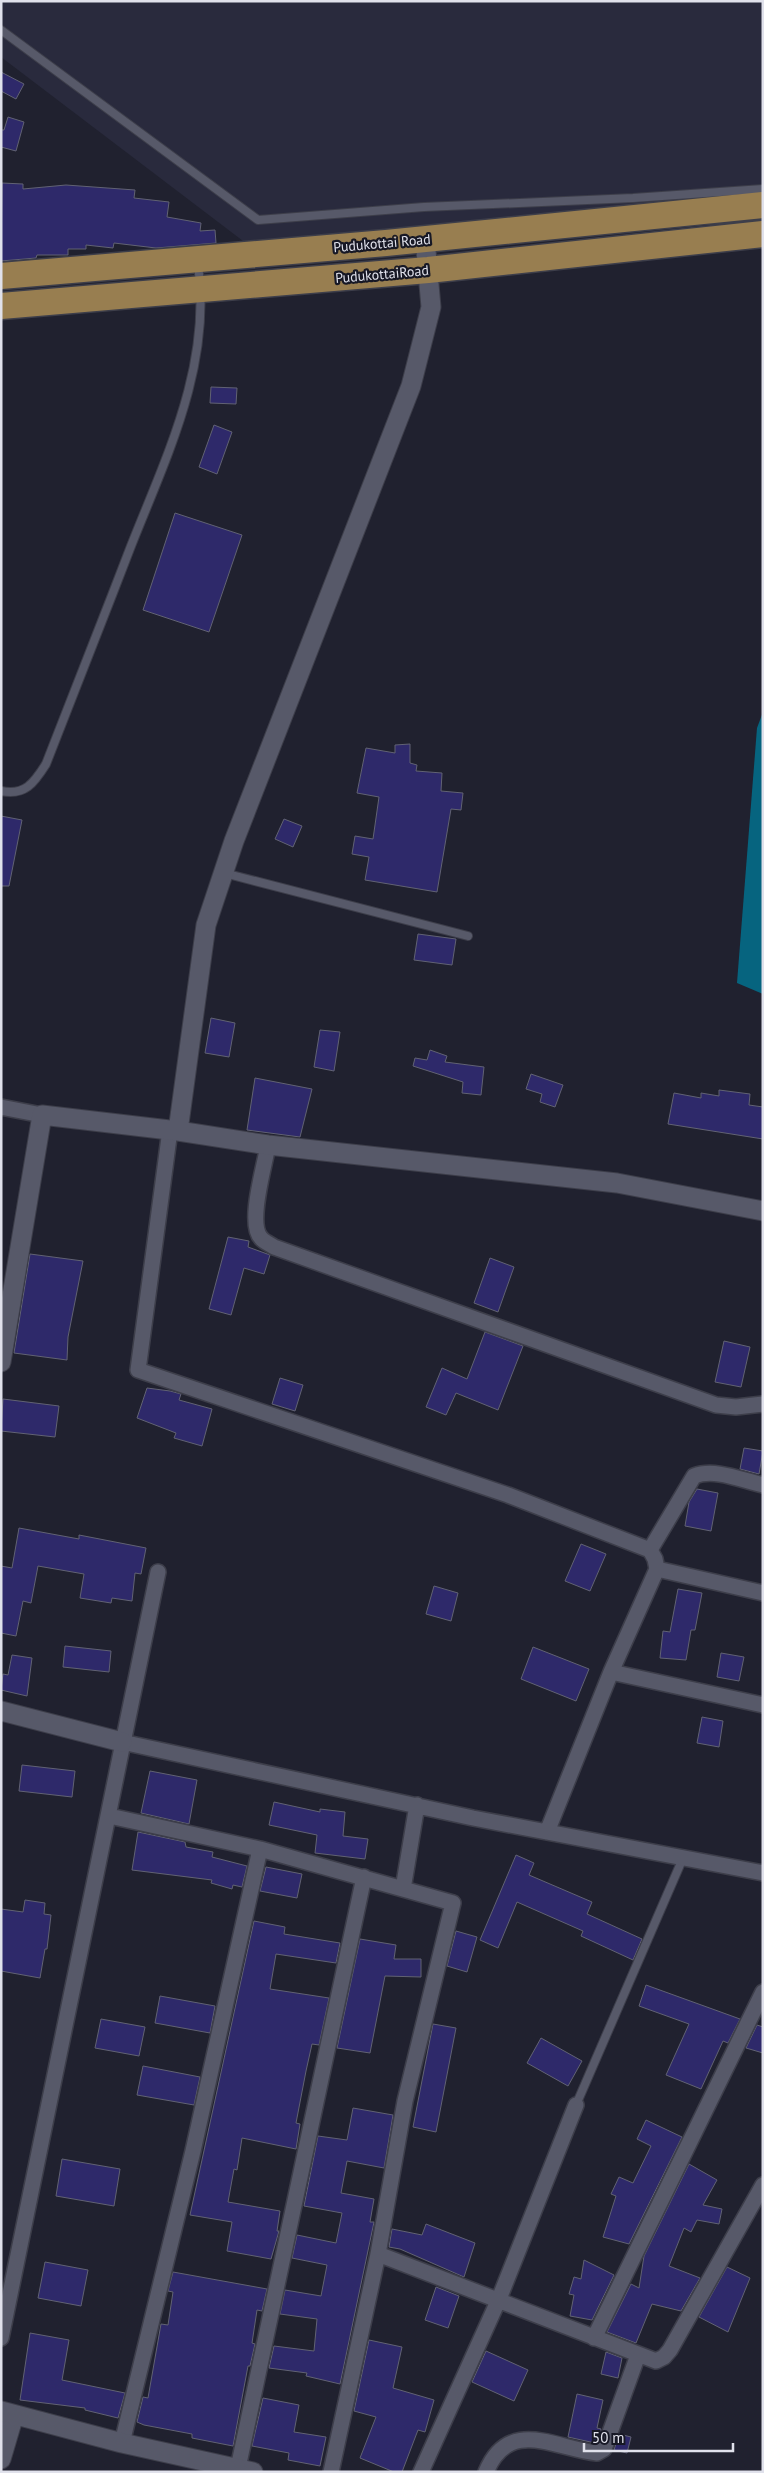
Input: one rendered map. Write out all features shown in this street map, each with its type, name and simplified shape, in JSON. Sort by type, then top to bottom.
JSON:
[{"type":"highway","name":"Pudukottai Road","points":[[1,276],[425,239],[763,205]]},
{"type":"highway","name":"PudukottaiRoad","points":[[1,306],[428,270],[763,234]]},
{"type":"street","points":[[425,239],[431,307],[411,386],[224,873],[206,925],[138,1370],[508,1495],[650,1550],[655,1559],[657,1569],[611,1672],[547,1832]]},
{"type":"street","points":[[1,1107],[42,1115],[174,1130],[268,1145],[617,1183],[763,1211]]},
{"type":"street","points":[[1,1362],[42,1115]]},
{"type":"street","points":[[268,1145],[255,1213],[256,1229],[261,1238],[274,1247],[716,1405],[736,1407],[763,1404]]},
{"type":"street","points":[[650,1550],[694,1476],[704,1472],[763,1485]]},
{"type":"street","points":[[657,1569],[763,1593]]},
{"type":"street","points":[[1,2338],[158,1572]]},
{"type":"street","points":[[611,1672],[763,1705]]},
{"type":"street","points":[[1,1711],[122,1742],[417,1805],[763,1873]]},
{"type":"street","points":[[403,1890],[417,1805]]},
{"type":"street","points":[[114,1817],[260,1849],[454,1903],[405,2101],[378,2254],[331,2472]]},
{"type":"street","points":[[122,2443],[193,2151],[260,1849]]},
{"type":"street","points":[[1,2459],[8,2413],[122,2443],[245,2470],[364,1877]]},
{"type":"street","points":[[594,2338],[763,1992]]},
{"type":"street","points":[[421,2472],[499,2299],[576,2105]]},
{"type":"street","points":[[378,2254],[656,2361],[664,2357],[670,2350],[763,2185]]},
{"type":"street","points":[[486,2472],[492,2458],[517,2439],[530,2439],[597,2453],[604,2449],[638,2355]]},
{"type":"lane","points":[[1,30],[258,220],[424,207],[633,198],[763,189]]},
{"type":"lane","points":[[1,791],[10,793],[23,792],[35,782],[49,755],[170,451],[186,402],[195,366],[201,320],[202,290],[197,259]]},
{"type":"lane","points":[[224,873],[468,936]]},
{"type":"lane","points":[[576,2105],[683,1858]]},
{"type":"shaded area","points":[[1,1],[763,1],[763,195],[247,244],[1,57]]},
{"type":"water","points":[[763,712],[763,994],[737,983],[757,728]]},
{"type":"building","points":[[1,72],[24,84],[16,99],[1,91]]},
{"type":"building","points":[[8,117],[24,122],[16,151],[1,147],[1,130],[4,130]]},
{"type":"building","points":[[2,183],[23,184],[23,189],[66,185],[135,190],[134,198],[169,202],[167,217],[201,223],[200,231],[215,230],[216,243],[156,248],[114,243],[113,248],[86,245],[86,249],[68,249],[68,255],[37,255],[36,258],[1,261]]},
{"type":"building","points":[[211,387],[237,388],[236,404],[210,403]]},
{"type":"building","points":[[214,425],[232,432],[217,474],[199,467]]},
{"type":"building","points":[[175,513],[242,535],[209,632],[143,610]]},
{"type":"building","points":[[410,744],[410,763],[417,765],[416,771],[442,773],[441,791],[463,793],[461,810],[451,809],[437,892],[365,880],[369,857],[352,854],[355,836],[373,839],[379,797],[357,793],[366,748],[395,753],[395,745]]},
{"type":"building","points":[[1,816],[22,820],[9,886],[1,886]]},
{"type":"building","points":[[284,819],[302,826],[293,847],[275,839]]},
{"type":"building","points":[[418,934],[456,939],[452,965],[414,960]]},
{"type":"building","points":[[211,1018],[235,1023],[229,1057],[205,1053]]},
{"type":"building","points":[[320,1030],[340,1032],[334,1071],[314,1067]]},
{"type":"building","points":[[430,1050],[447,1056],[445,1062],[484,1067],[481,1095],[462,1093],[463,1082],[413,1066],[415,1058],[427,1060]]},
{"type":"building","points":[[531,1074],[563,1085],[555,1107],[540,1102],[542,1094],[526,1089]]},
{"type":"building","points":[[255,1078],[312,1089],[300,1137],[247,1130]]},
{"type":"building","points":[[719,1090],[750,1094],[749,1105],[763,1107],[763,1139],[668,1124],[674,1093],[701,1098],[701,1093],[719,1096]]},
{"type":"building","points":[[228,1237],[249,1241],[248,1247],[270,1255],[264,1274],[244,1268],[231,1315],[209,1309]]},
{"type":"building","points":[[30,1254],[83,1261],[68,1337],[67,1360],[14,1353]]},
{"type":"building","points":[[490,1258],[514,1267],[498,1312],[474,1303]]},
{"type":"building","points":[[485,1332],[523,1346],[498,1410],[456,1393],[446,1415],[426,1407],[442,1368],[467,1379]]},
{"type":"building","points":[[724,1341],[750,1347],[741,1387],[715,1382]]},
{"type":"building","points":[[280,1378],[303,1385],[295,1411],[272,1404]]},
{"type":"building","points":[[147,1388],[181,1394],[179,1400],[212,1409],[202,1446],[174,1438],[176,1433],[137,1418]]},
{"type":"building","points":[[3,1399],[59,1406],[55,1437],[1,1431]]},
{"type":"building","points":[[744,1448],[763,1451],[759,1474],[740,1469]]},
{"type":"building","points":[[697,1489],[718,1493],[711,1531],[685,1526],[689,1502]]},
{"type":"building","points":[[19,1528],[79,1539],[79,1535],[146,1548],[141,1574],[135,1573],[132,1601],[112,1598],[111,1603],[80,1598],[84,1574],[38,1566],[31,1603],[23,1601],[16,1636],[1,1633],[1,1566],[12,1568]]},
{"type":"building","points":[[581,1544],[606,1554],[590,1591],[565,1581]]},
{"type":"building","points":[[434,1586],[458,1593],[451,1621],[426,1614]]},
{"type":"building","points":[[678,1589],[702,1593],[695,1630],[691,1630],[686,1660],[660,1658],[663,1631],[670,1632]]},
{"type":"building","points":[[65,1646],[111,1651],[109,1672],[63,1667]]},
{"type":"building","points":[[533,1647],[589,1669],[576,1701],[521,1679]]},
{"type":"building","points":[[721,1653],[744,1657],[739,1681],[717,1677]]},
{"type":"building","points":[[12,1655],[32,1658],[27,1696],[1,1690],[3,1674],[8,1675]]},
{"type":"building","points":[[702,1717],[723,1721],[719,1747],[697,1743]]},
{"type":"building","points":[[22,1765],[75,1771],[72,1797],[19,1791]]},
{"type":"building","points":[[150,1771],[197,1780],[189,1824],[141,1813]]},
{"type":"building","points":[[274,1802],[320,1812],[320,1809],[345,1812],[343,1836],[368,1839],[365,1859],[315,1853],[317,1835],[269,1825]]},
{"type":"building","points":[[138,1832],[185,1842],[186,1847],[213,1852],[212,1857],[247,1866],[242,1887],[233,1885],[232,1889],[211,1883],[212,1880],[132,1870]]},
{"type":"building","points":[[516,1855],[534,1863],[529,1875],[592,1902],[587,1914],[642,1939],[633,1960],[581,1936],[583,1931],[517,1902],[498,1948],[480,1940]]},
{"type":"building","points":[[266,1867],[302,1874],[297,1898],[260,1891]]},
{"type":"building","points":[[25,1900],[45,1903],[44,1914],[51,1915],[47,1949],[45,1949],[40,1978],[1,1971],[1,1909],[23,1912]]},
{"type":"building","points":[[254,1921],[285,1927],[284,1934],[340,1943],[336,1963],[276,1954],[270,1989],[329,1998],[319,2045],[312,2044],[306,2071],[296,2123],[300,2124],[296,2149],[242,2138],[237,2170],[234,2169],[228,2202],[280,2211],[277,2231],[279,2231],[271,2259],[227,2251],[232,2222],[190,2215]]},
{"type":"building","points":[[456,1931],[477,1937],[467,1972],[447,1966]]},
{"type":"building","points":[[360,1939],[396,1945],[394,1959],[421,1959],[421,1977],[385,1976],[370,2053],[337,2048]]},
{"type":"building","points":[[646,1985],[740,2019],[728,2043],[723,2041],[701,2089],[666,2075],[689,2024],[639,2006]]},
{"type":"building","points":[[160,1996],[215,2006],[210,2033],[155,2023]]},
{"type":"building","points":[[101,2019],[145,2027],[139,2056],[95,2048]]},
{"type":"building","points":[[433,2024],[456,2028],[436,2132],[413,2127]]},
{"type":"building","points":[[757,2025],[763,2027],[763,2053],[746,2048]]},
{"type":"building","points":[[541,2038],[582,2061],[568,2086],[527,2063]]},
{"type":"building","points":[[143,2066],[200,2077],[194,2105],[137,2095]]},
{"type":"building","points":[[353,2108],[393,2115],[384,2168],[347,2161],[341,2193],[374,2199],[370,2222],[374,2222],[340,2384],[306,2376],[307,2373],[269,2368],[274,2346],[314,2351],[317,2319],[280,2314],[285,2290],[321,2296],[327,2265],[292,2258],[297,2235],[336,2243],[342,2213],[304,2206],[318,2136],[347,2140]]},
{"type":"building","points":[[646,2120],[682,2137],[629,2244],[603,2237],[616,2196],[611,2194],[619,2177],[633,2183],[651,2146],[637,2139]]},
{"type":"building","points":[[62,2159],[120,2169],[114,2206],[56,2196]]},
{"type":"building","points":[[689,2164],[717,2180],[703,2205],[722,2209],[719,2224],[697,2220],[691,2232],[684,2228],[669,2266],[700,2278],[681,2311],[652,2304],[636,2343],[607,2332],[631,2284],[639,2288],[644,2256]]},
{"type":"building","points":[[426,2224],[475,2243],[464,2277],[400,2249],[389,2247],[392,2229],[422,2235]]},
{"type":"building","points":[[584,2260],[614,2275],[592,2320],[570,2316],[574,2295],[569,2294],[574,2277],[581,2279]]},
{"type":"building","points":[[45,2262],[88,2270],[81,2306],[38,2298]]},
{"type":"building","points":[[727,2267],[750,2278],[728,2332],[699,2317]]},
{"type":"building","points":[[173,2272],[267,2289],[262,2311],[257,2310],[252,2343],[255,2344],[250,2366],[248,2366],[233,2446],[192,2438],[192,2434],[137,2422],[143,2397],[148,2398],[161,2324],[168,2325],[173,2292],[168,2291]]},
{"type":"building","points":[[436,2287],[459,2296],[448,2328],[425,2320]]},
{"type":"building","points":[[30,2333],[69,2340],[62,2380],[125,2393],[118,2418],[85,2410],[85,2408],[20,2400]]},
{"type":"building","points":[[369,2340],[402,2347],[393,2388],[434,2400],[425,2432],[418,2430],[402,2472],[394,2472],[360,2458],[376,2417],[354,2411]]},
{"type":"building","points":[[486,2351],[528,2370],[514,2401],[472,2382]]},
{"type":"building","points":[[606,2352],[622,2358],[618,2378],[601,2374]]},
{"type":"building","points":[[577,2394],[603,2400],[597,2428],[601,2429],[595,2443],[568,2437]]},
{"type":"building","points":[[263,2398],[299,2405],[294,2432],[326,2437],[320,2466],[288,2460],[289,2453],[252,2446]]},
{"type":"building","points":[[619,2434],[631,2437],[627,2453],[614,2450]]}]
